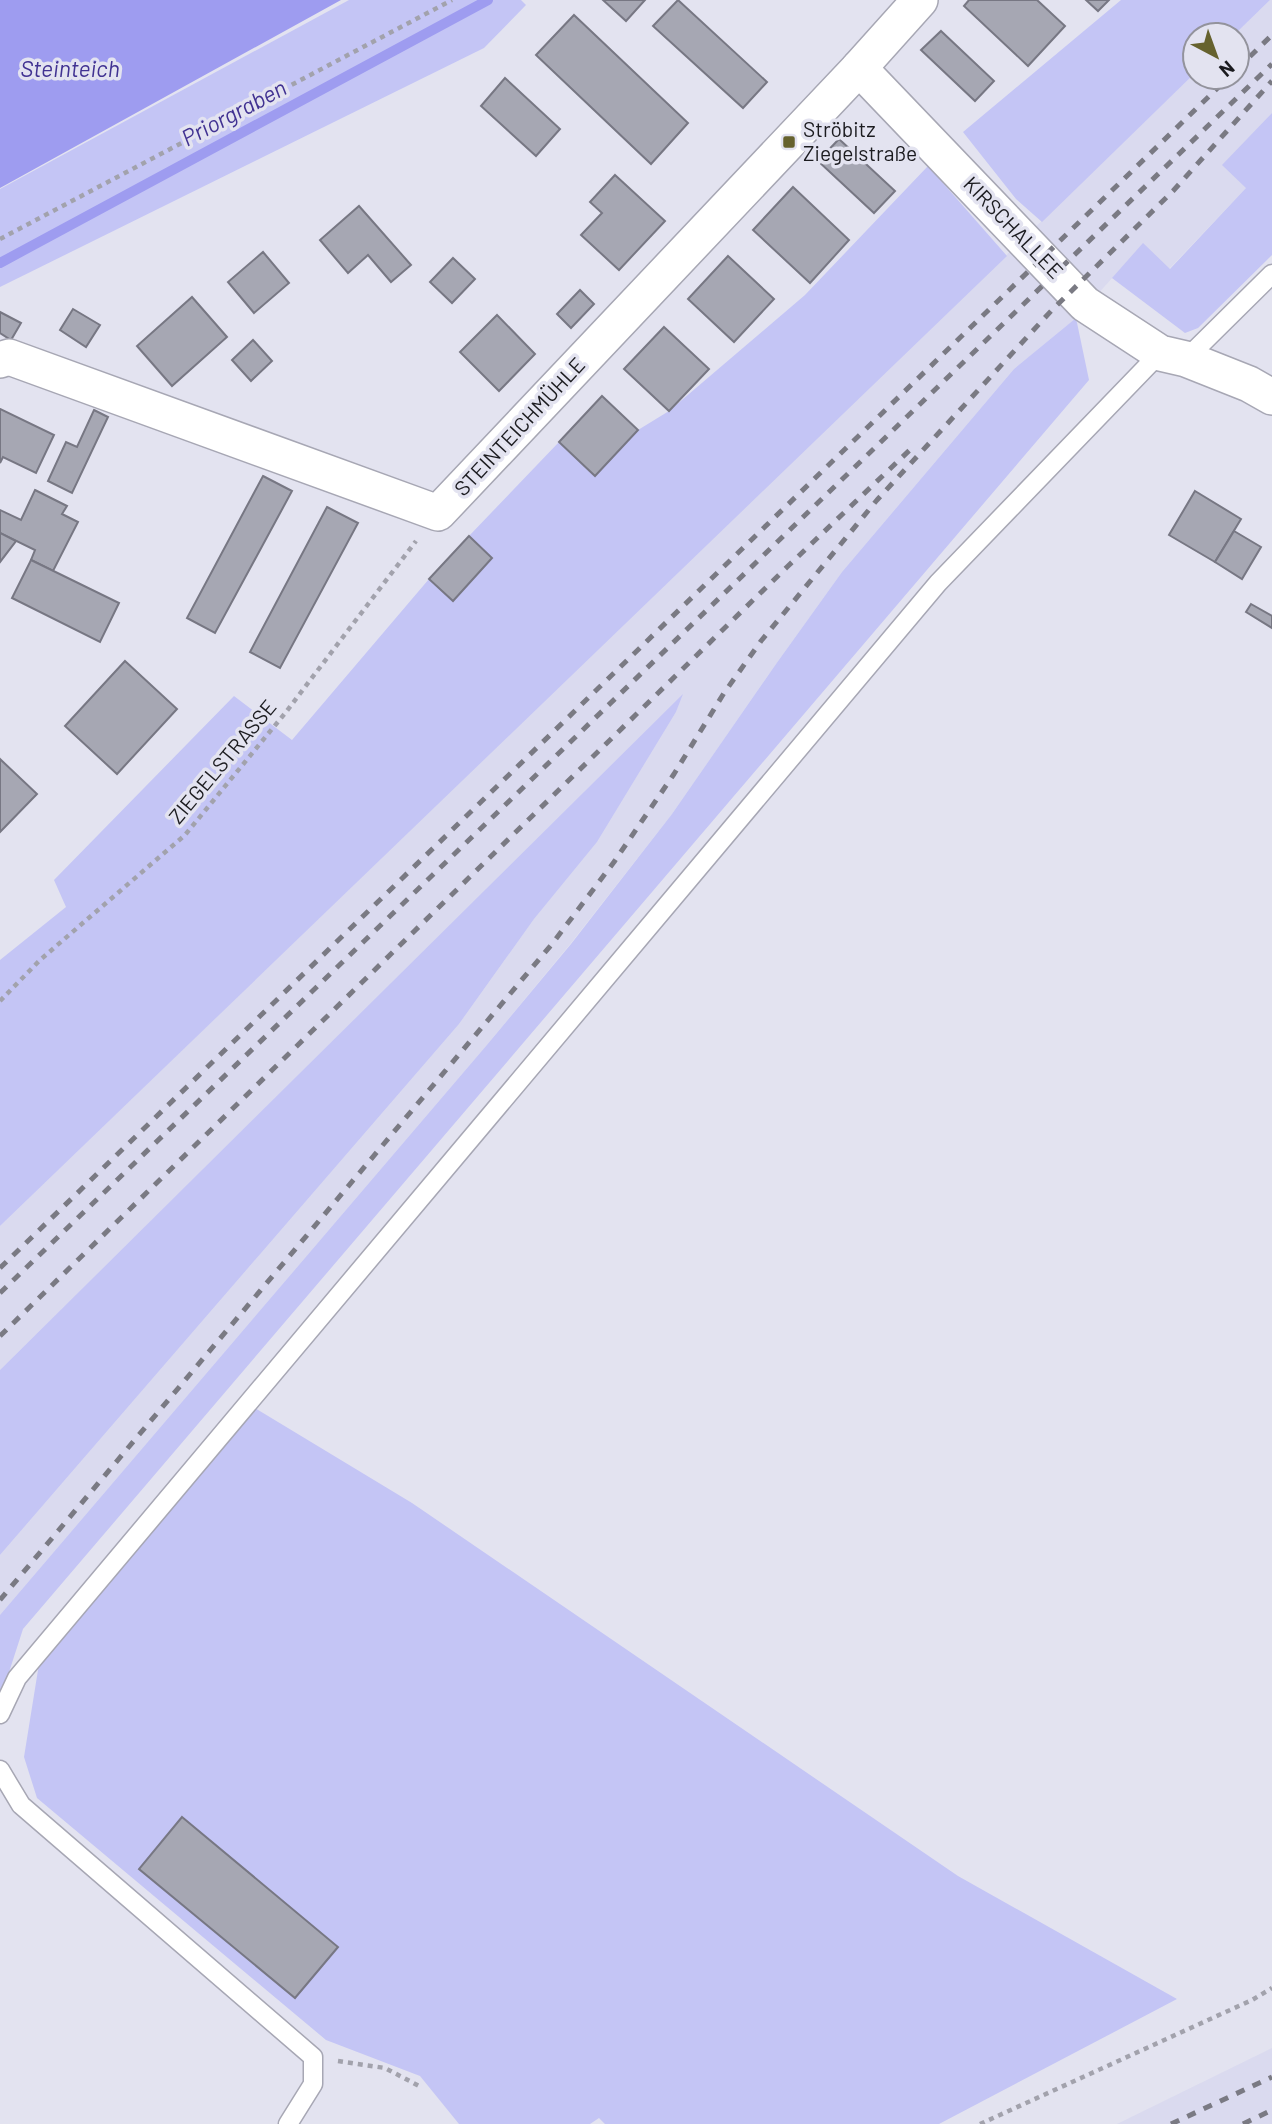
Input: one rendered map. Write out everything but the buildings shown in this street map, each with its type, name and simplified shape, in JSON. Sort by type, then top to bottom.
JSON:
[{"type":"street","name":"STEINTEICHMÜHLE","points":[[0,360],[9,357],[438,513],[859,68],[920,0]]},
{"type":"street","name":"KIRSCHALLEE","points":[[859,68],[1085,304],[1173,356],[1250,384],[1272,397]]},
{"type":"lane","points":[[0,1714],[18,1678],[938,583],[1173,356],[1272,274]]},
{"type":"lane","points":[[0,1770],[21,1805],[313,2057],[313,2084],[288,2124]]},
{"type":"path","points":[[0,239],[452,0]]},
{"type":"path","name":"ZIEGELSTRASSE","points":[[0,1001],[40,960],[185,835],[285,712],[438,513]]},
{"type":"path","points":[[980,2124],[1272,1988]]},
{"type":"path","points":[[313,2057],[385,2068],[419,2086]]},
{"type":"shaded area","points":[[349,0],[521,0],[526,5],[484,48],[0,287],[0,189]]},
{"type":"shaded area","points":[[1121,0],[1270,0],[1248,21],[1181,21],[1181,87],[1042,222],[1016,199],[963,132]]},
{"type":"shaded area","points":[[1272,0],[1272,113],[1251,137],[1246,188],[1169,269],[1143,244],[1076,318],[1014,369],[842,572],[672,814],[571,943],[0,1615],[0,1555],[459,1024],[534,919],[597,842],[676,712],[682,696],[0,1370],[0,1226],[1181,87],[1181,91],[1251,91],[1251,21],[1248,21]]},
{"type":"shaded area","points":[[1272,113],[1272,255],[1198,328],[1185,333],[1112,278],[1143,243],[1170,269],[1246,188],[1222,165]]},
{"type":"shaded area","points":[[928,166],[1007,256],[0,1226],[0,960],[66,907],[54,880],[234,696],[292,740],[429,579],[453,600],[491,558],[469,536],[559,442],[595,475],[638,430],[669,411],[805,295]]},
{"type":"shaded area","points":[[1076,318],[1089,380],[23,1629],[0,1700],[0,1615],[571,944],[672,814],[842,572],[1014,369]]},
{"type":"shaded area","points":[[683,694],[676,712],[597,842],[534,919],[459,1024],[0,1555],[0,1370]]},
{"type":"shaded area","points":[[245,1402],[412,1503],[958,1876],[1177,1999],[939,2124],[605,2124],[599,2118],[590,2124],[459,2124],[420,2076],[326,2040],[37,1798],[24,1757],[43,1639]]},
{"type":"shaded area","points":[[1272,2048],[1272,2124],[1117,2124]]},
{"type":"water","name":"Steinteich","points":[[0,0],[341,0],[0,188]]},
{"type":"waterway","name":"Priorgraben","points":[[0,263],[488,0]]},
{"type":"railway","points":[[1251,55],[1272,35]]},
{"type":"railway","points":[[0,1293],[1272,64]]},
{"type":"railway","points":[[0,1600],[552,944],[614,862],[761,641],[877,500],[1052,310],[1173,191],[1272,81]]},
{"type":"railway","points":[[0,1268],[1215,91]]},
{"type":"railway","points":[[0,1336],[915,445]]},
{"type":"railway","points":[[1171,2124],[1272,2077]]},
{"type":"railway","points":[[1243,2124],[1272,2110]]},
{"type":"place","name":"Ströbitz Ziegelstraße","points":[[789,142]]}]
